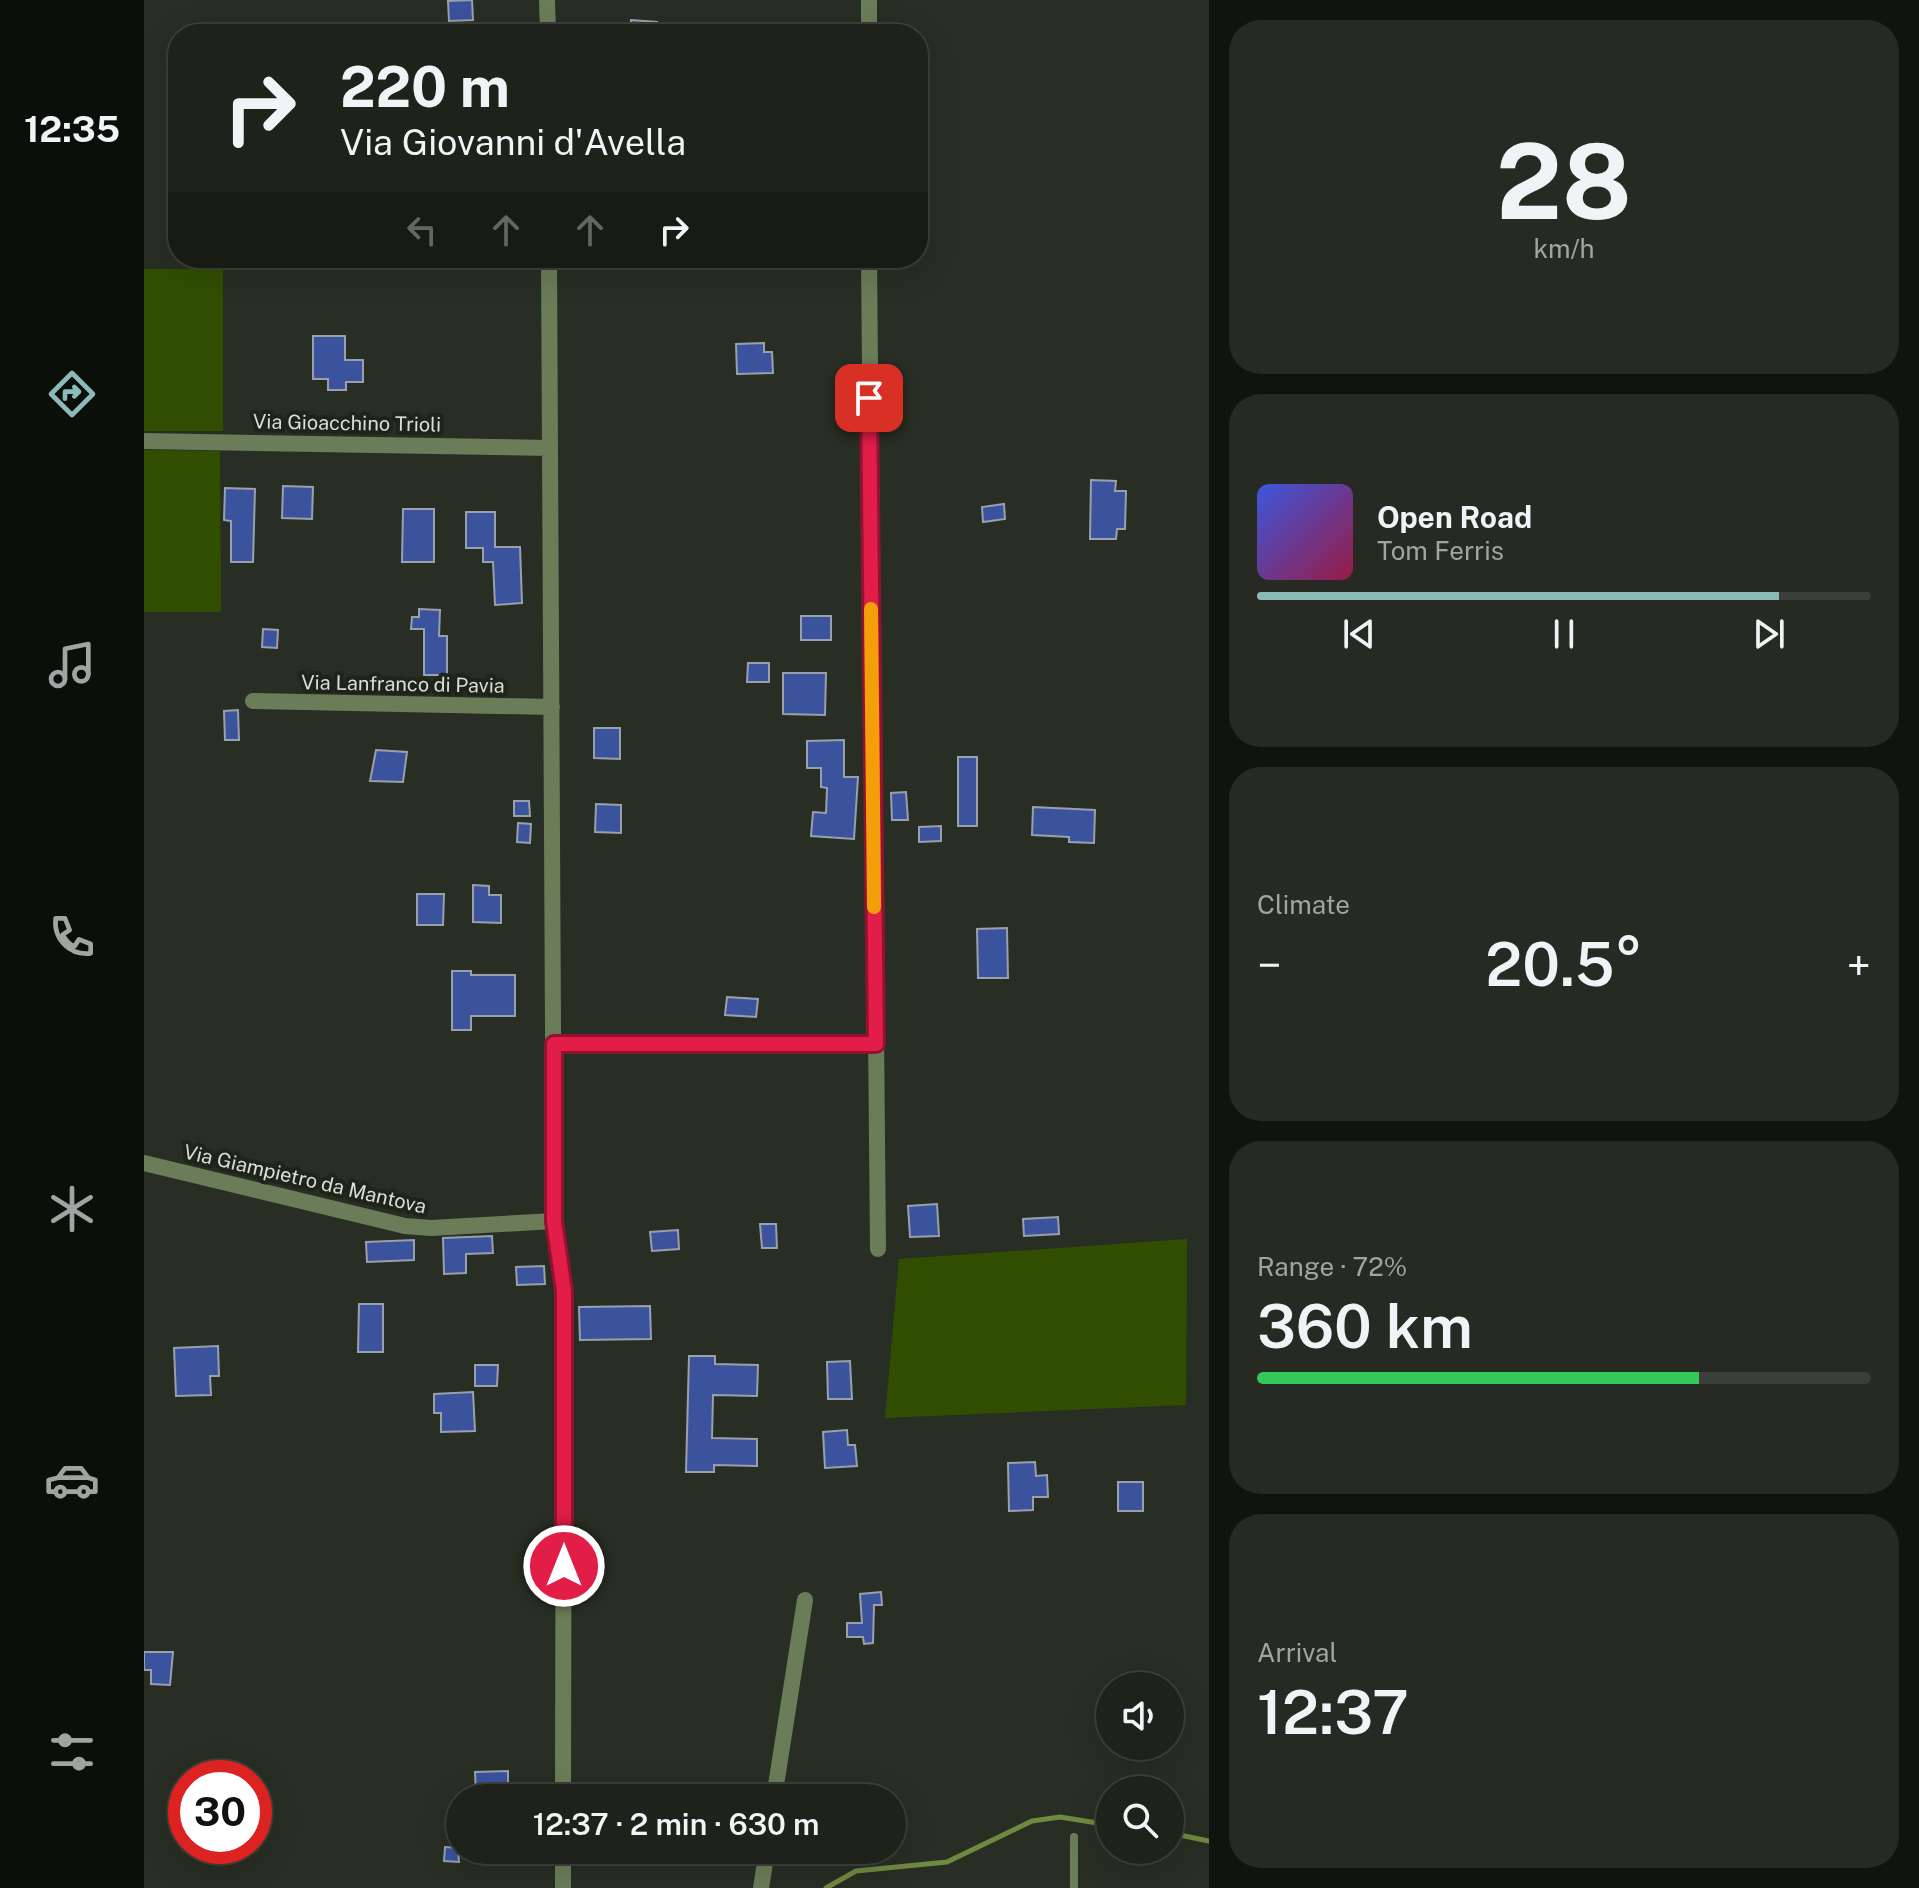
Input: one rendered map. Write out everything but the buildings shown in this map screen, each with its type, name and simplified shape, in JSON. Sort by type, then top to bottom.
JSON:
[{"type":"street","points":[[547,0],[548,24]]},
{"type":"street","points":[[869,0],[869,24]]},
{"type":"street","points":[[549,268],[554,1221],[564,1291],[563,1784]]},
{"type":"street","points":[[869,268],[878,1249]]},
{"type":"street","name":"Via Gioacchino Trioli","points":[[144,441],[550,448]]},
{"type":"street","name":"Via Lanfranco di Pavia","points":[[253,701],[552,707]]},
{"type":"street","points":[[554,1044],[876,1044]]},
{"type":"street","name":"Via Giampietro da Mantova","points":[[144,1163],[416,1227],[554,1221]]},
{"type":"street","points":[[776,1784],[805,1600]]},
{"type":"street","points":[[563,1864],[563,1888]]},
{"type":"street","points":[[761,1888],[765,1864]]},
{"type":"lane","points":[[1074,1837],[1074,1888]]},
{"type":"green space","points":[[144,269],[223,269],[223,431],[144,431]]},
{"type":"green space","points":[[144,450],[220,451],[221,612],[144,612]]},
{"type":"green space","points":[[1187,1239],[1186,1405],[885,1418],[899,1259]]},
{"type":"waterway","points":[[826,1888],[856,1871],[947,1862],[1032,1821],[1060,1817],[1096,1823]]},
{"type":"waterway","points":[[1184,1836],[1209,1841]]},
{"type":"slow traffic","points":[[871,609],[874,907]]},
{"type":"route","points":[[564,1566],[564,1291],[554,1221],[554,1044],[876,1044],[869,398]]}]
